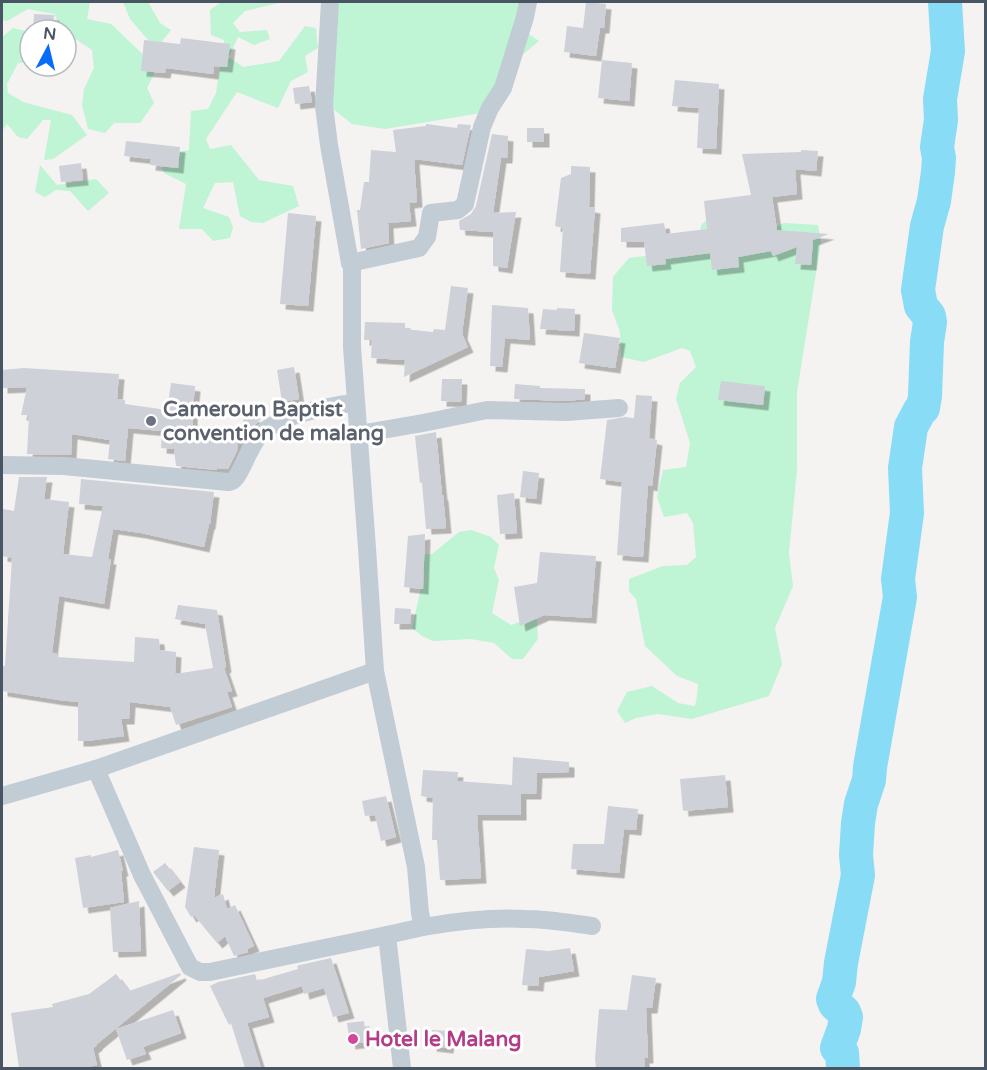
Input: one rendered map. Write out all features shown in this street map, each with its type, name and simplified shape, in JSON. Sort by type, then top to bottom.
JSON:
[{"type":"street","points":[[330,2],[324,106],[329,145],[352,264],[352,347],[375,671],[416,867],[423,927]]},
{"type":"street","points":[[350,263],[419,248],[427,237],[431,213],[463,208],[483,127],[490,108],[504,88],[528,2]]},
{"type":"street","points":[[2,465],[64,466],[232,482],[237,477],[252,445],[262,432],[304,413],[356,402]]},
{"type":"street","points":[[359,434],[487,410],[566,412],[619,408]]},
{"type":"street","points":[[2,796],[96,769],[375,671]]},
{"type":"street","points":[[96,769],[142,875],[190,967],[200,972],[210,972],[458,921],[527,918],[592,926]]},
{"type":"street","points":[[387,935],[402,1068]]},
{"type":"green space","points":[[2,2],[90,2],[87,19],[111,24],[153,64],[155,72],[147,88],[154,103],[140,123],[114,123],[105,133],[88,129],[82,105],[84,89],[94,68],[92,50],[78,41],[78,18],[56,18],[54,14],[28,9],[7,21],[2,20]]},
{"type":"green space","points":[[123,2],[148,2],[160,23],[171,30],[156,49],[130,19]]},
{"type":"green space","points":[[221,2],[283,2],[245,11],[233,23],[240,32],[267,30],[270,39],[254,45],[238,37],[229,57],[243,67],[279,61],[305,26],[316,28],[318,48],[305,56],[308,72],[291,81],[278,108],[237,92],[206,139],[210,149],[231,145],[259,180],[293,186],[299,206],[263,223],[251,222],[240,216],[233,182],[215,183],[203,208],[229,217],[233,227],[230,238],[213,241],[202,229],[179,229],[186,184],[164,173],[157,157],[189,150],[191,111],[208,109],[216,93],[224,40],[211,35],[210,10]]},
{"type":"green space","points":[[325,2],[525,2],[526,32],[539,41],[514,62],[499,110],[385,129],[352,124],[327,104]]},
{"type":"green space","points":[[13,28],[18,29],[18,63],[7,84],[8,93],[23,102],[72,115],[87,135],[53,159],[44,160],[51,120],[43,120],[27,139],[18,137],[7,124],[2,131],[2,37]]},
{"type":"green space","points":[[40,165],[57,185],[96,179],[109,193],[88,211],[70,191],[56,190],[45,197],[35,192]]},
{"type":"green space","points":[[713,214],[773,228],[784,223],[818,225],[821,242],[797,392],[797,470],[789,553],[793,586],[775,628],[782,664],[769,696],[692,719],[658,714],[636,718],[625,723],[617,711],[627,692],[652,686],[678,703],[695,706],[697,696],[698,684],[677,676],[645,646],[636,599],[629,591],[629,579],[663,566],[687,565],[696,557],[693,523],[687,513],[664,517],[657,497],[663,470],[686,467],[690,443],[676,399],[680,383],[696,367],[690,351],[682,348],[644,362],[621,357],[620,332],[612,310],[613,277],[629,258],[699,249],[701,225]]},
{"type":"green space","points":[[471,530],[491,537],[499,545],[494,568],[499,580],[492,613],[511,625],[534,617],[537,620],[538,639],[523,659],[512,659],[494,643],[471,639],[433,641],[412,628],[423,579],[420,555],[432,554],[459,532]]},
{"type":"building","points":[[586,2],[606,4],[604,28],[600,28],[596,56],[564,52],[567,26],[583,28]]},
{"type":"building","points":[[34,14],[54,15],[54,18],[34,18]]},
{"type":"building","points":[[181,38],[230,44],[227,67],[214,66],[213,74],[166,68],[165,73],[141,71],[144,40],[180,44]]},
{"type":"building","points":[[602,60],[632,63],[629,101],[598,98]]},
{"type":"building","points":[[675,80],[719,84],[716,149],[697,148],[699,108],[672,106]]},
{"type":"building","points":[[309,86],[312,102],[295,104],[293,88]]},
{"type":"building","points":[[426,124],[457,128],[458,124],[471,125],[462,165],[414,159],[417,202],[409,203],[411,221],[388,223],[389,243],[361,249],[357,210],[360,210],[364,182],[369,182],[371,150],[396,152],[393,130],[426,126]]},
{"type":"building","points":[[527,128],[544,128],[544,142],[527,142]]},
{"type":"building","points":[[492,134],[508,136],[507,158],[501,158],[493,213],[516,212],[507,268],[493,266],[493,232],[460,230],[459,221],[471,214],[476,206]]},
{"type":"building","points":[[126,141],[180,147],[178,168],[150,165],[151,159],[124,156]]},
{"type":"building","points":[[801,150],[818,151],[816,171],[795,169],[797,194],[772,197],[777,230],[829,234],[813,240],[811,265],[795,264],[797,247],[773,256],[771,251],[738,257],[739,267],[712,270],[710,253],[665,259],[666,264],[647,266],[644,242],[621,242],[621,228],[664,223],[666,234],[707,229],[704,201],[751,195],[742,154],[801,152]]},
{"type":"building","points":[[81,163],[83,180],[61,182],[59,166]]},
{"type":"building","points":[[571,166],[590,167],[589,207],[595,208],[590,274],[560,272],[563,228],[555,226],[561,178],[571,174]]},
{"type":"building","points":[[288,213],[316,216],[308,306],[280,304]]},
{"type":"building","points":[[451,286],[468,288],[462,334],[468,347],[404,377],[405,360],[371,358],[372,340],[364,340],[365,322],[405,323],[405,329],[433,332],[434,329],[445,330]]},
{"type":"building","points":[[492,305],[528,308],[530,340],[505,338],[502,367],[490,366]]},
{"type":"building","points":[[557,308],[575,309],[574,331],[540,329],[543,309],[557,310]]},
{"type":"building","points":[[584,333],[620,338],[615,368],[579,363]]},
{"type":"building","points":[[294,367],[299,399],[282,402],[277,370]]},
{"type":"building","points":[[24,368],[119,374],[117,399],[125,400],[125,404],[167,410],[171,383],[195,386],[192,418],[194,435],[238,433],[237,451],[228,469],[176,466],[174,449],[161,448],[162,431],[128,428],[125,461],[108,459],[110,440],[72,434],[71,455],[27,454],[29,415],[21,415],[27,387],[2,388],[2,370]]},
{"type":"building","points":[[442,379],[462,379],[461,402],[441,401]]},
{"type":"building","points":[[721,381],[765,386],[763,405],[718,400]]},
{"type":"building","points":[[515,384],[540,386],[540,388],[585,389],[585,399],[566,401],[514,399]]},
{"type":"building","points":[[636,395],[652,396],[649,438],[657,440],[652,486],[648,485],[643,557],[617,555],[622,482],[600,479],[607,420],[634,418]]},
{"type":"building","points":[[244,415],[260,418],[247,433],[242,432]]},
{"type":"building","points":[[436,432],[446,528],[426,529],[415,436]]},
{"type":"building","points":[[523,471],[539,473],[536,499],[520,497]]},
{"type":"building","points":[[19,477],[47,477],[44,499],[69,502],[63,554],[92,557],[103,506],[79,504],[81,479],[214,492],[204,547],[113,529],[104,604],[59,596],[52,653],[57,653],[57,657],[134,662],[135,637],[159,639],[160,650],[176,652],[175,674],[213,668],[205,624],[175,619],[178,605],[217,610],[226,667],[224,668],[232,691],[227,692],[232,707],[176,725],[170,707],[130,702],[129,719],[121,719],[124,736],[78,741],[78,702],[2,691],[2,666],[5,666],[12,558],[2,556],[2,518],[3,509],[14,511]]},
{"type":"building","points":[[514,493],[517,533],[500,534],[497,495]]},
{"type":"building","points":[[425,534],[423,589],[404,587],[408,536]]},
{"type":"building","points":[[540,552],[596,556],[591,618],[544,615],[520,626],[514,587],[537,583]]},
{"type":"building","points":[[395,608],[411,609],[410,624],[394,624]]},
{"type":"building","points":[[513,757],[569,762],[569,772],[537,773],[536,794],[521,794],[521,815],[477,815],[481,878],[440,880],[437,840],[432,840],[433,798],[421,796],[423,770],[458,772],[457,781],[512,785]]},
{"type":"building","points":[[725,775],[728,807],[683,811],[680,779]]},
{"type":"building","points":[[386,796],[396,837],[381,841],[375,815],[365,816],[362,801]]},
{"type":"building","points":[[608,806],[638,809],[636,830],[624,829],[619,873],[571,869],[573,844],[604,844]]},
{"type":"building","points":[[194,847],[219,850],[214,898],[223,894],[227,909],[235,905],[254,946],[247,949],[248,952],[234,956],[225,936],[217,943],[194,915],[191,917],[185,907]]},
{"type":"building","points":[[118,850],[123,871],[121,871],[124,902],[83,908],[75,858],[91,855],[91,857]]},
{"type":"building","points":[[165,863],[180,882],[168,891],[153,872]]},
{"type":"building","points":[[139,901],[141,951],[113,952],[110,908]]},
{"type":"building","points":[[570,948],[574,971],[539,977],[538,986],[522,985],[526,949],[549,951]]},
{"type":"building","points":[[331,958],[349,1013],[333,1017],[324,988],[304,994],[302,986],[263,998],[269,1017],[247,1023],[261,1068],[245,1068],[231,1023],[229,1025],[210,986],[218,982],[255,974],[257,981],[298,969],[297,966],[300,965]]},
{"type":"building","points":[[180,973],[181,975],[93,1048],[97,1065],[84,1068],[19,1068],[11,1013],[53,1007],[52,1004],[89,994],[116,974],[129,991]]},
{"type":"building","points":[[632,975],[656,978],[652,1008],[646,1008],[648,1058],[644,1058],[645,1068],[596,1068],[599,1009],[627,1010]]},
{"type":"building","points":[[173,1010],[181,1033],[143,1047],[146,1054],[127,1060],[116,1029]]},
{"type":"building","points":[[364,1021],[366,1042],[350,1044],[347,1023]]},
{"type":"building","points":[[432,1030],[450,1031],[448,1048],[431,1046]]},
{"type":"waterway","points":[[843,1068],[842,1053],[837,1048],[846,1017],[833,999],[839,982],[858,875],[856,855],[861,804],[869,780],[900,597],[898,579],[907,513],[905,468],[911,427],[923,408],[925,396],[930,322],[929,316],[921,306],[918,290],[927,226],[934,201],[938,172],[940,99],[948,51],[945,2]]},
{"type":"place","name":"Cameroun Baptist convention de malang","points":[[151,421]]},
{"type":"place","name":"Hotel le Malang","points":[[353,1039]]}]
